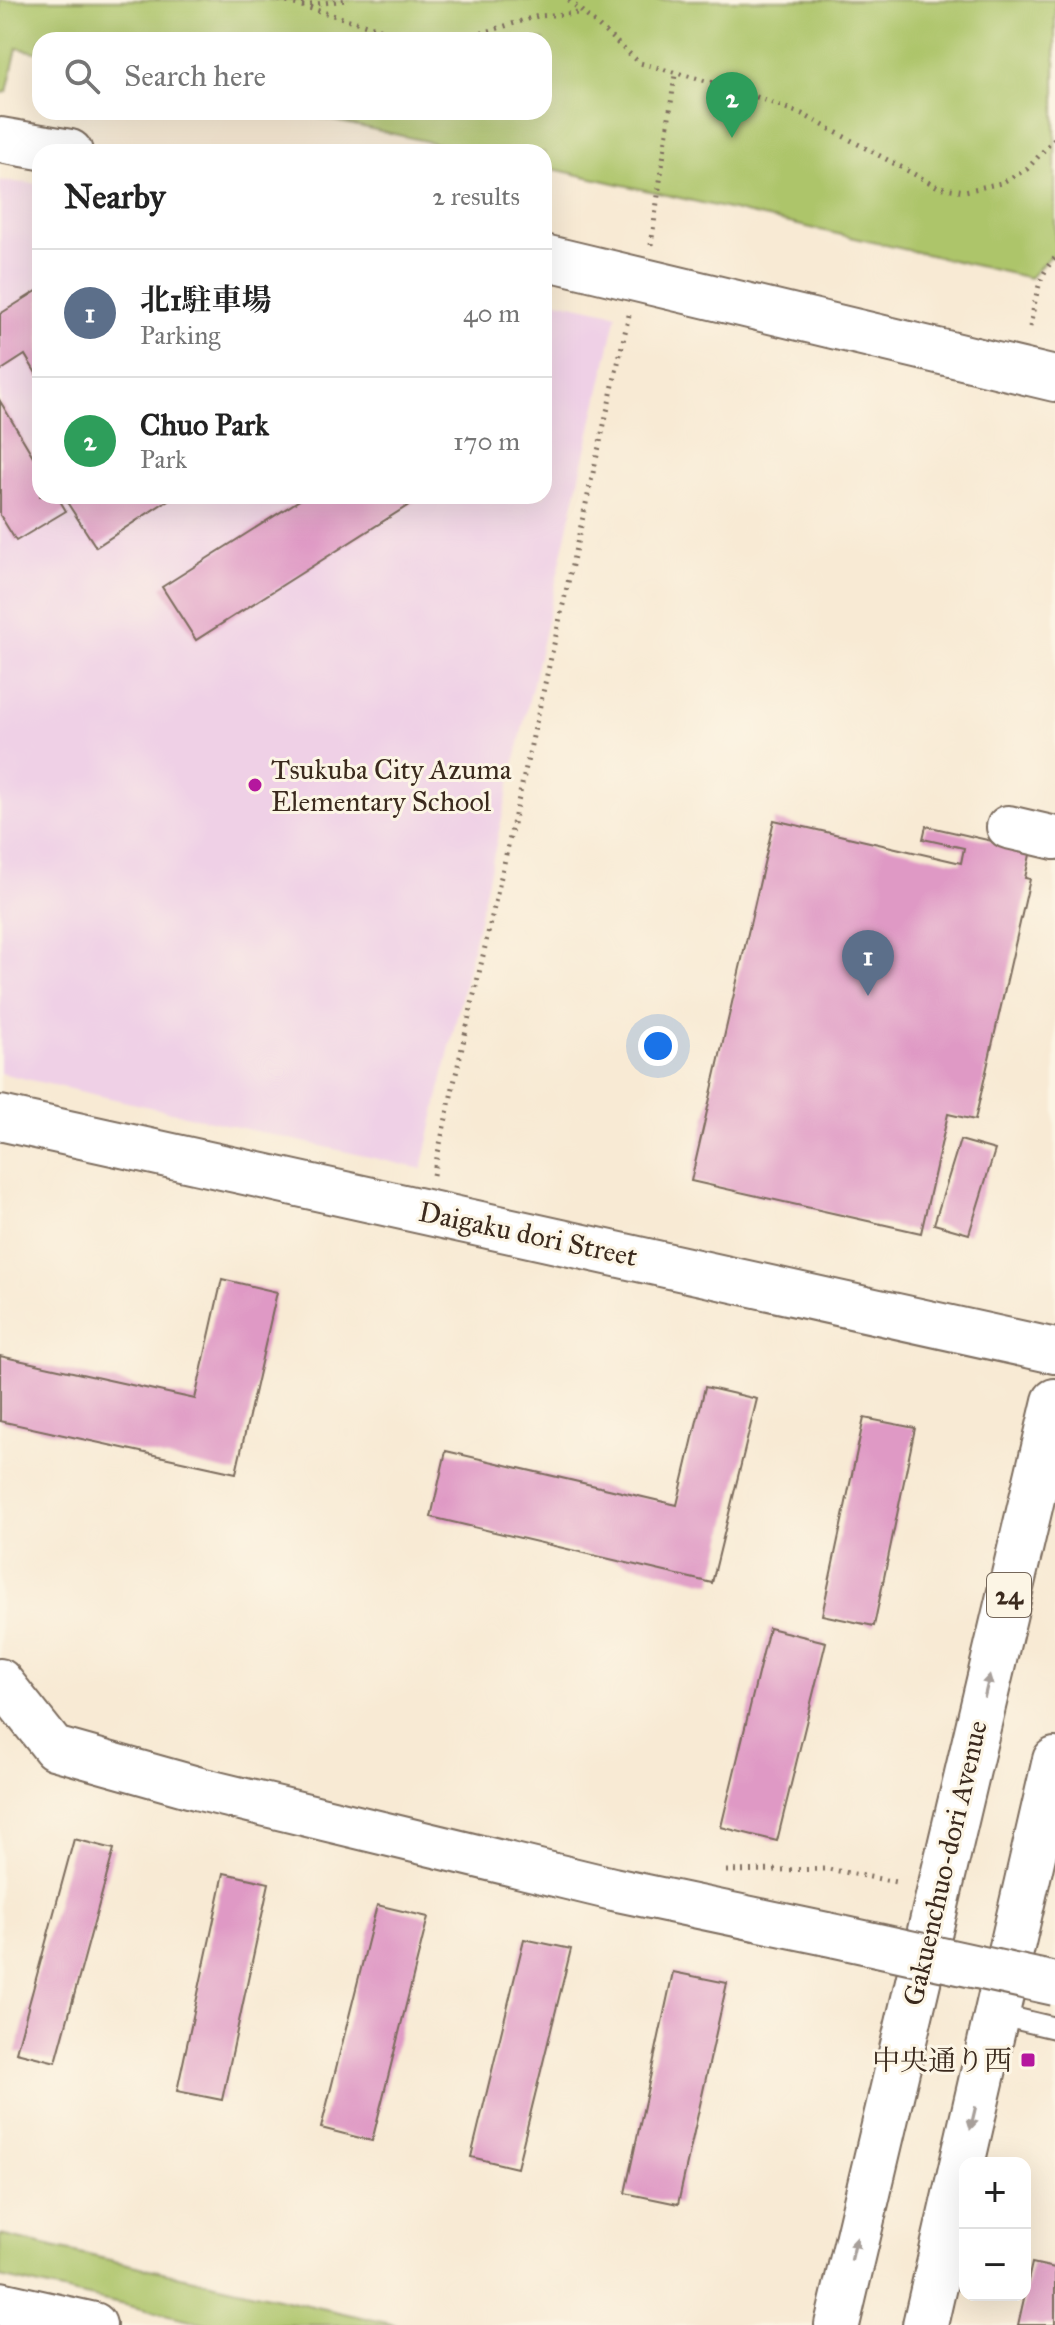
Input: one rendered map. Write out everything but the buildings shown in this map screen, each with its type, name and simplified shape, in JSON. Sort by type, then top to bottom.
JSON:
[{"type":"main road","points":[[0,140],[32,145]]},
{"type":"main road","points":[[552,259],[1055,379]]},
{"type":"main road","name":"Daigaku dori Street","points":[[0,1118],[1055,1351]]},
{"type":"main road","name":"Gakuenchuo-dori Avenue","points":[[837,2325],[1055,1401]]},
{"type":"main road","points":[[925,2325],[1055,1760]]},
{"type":"main road","points":[[0,2304],[94,2325]]},
{"type":"street","points":[[0,1680],[54,1748],[200,1789],[568,1878],[1055,1984]]},
{"type":"lane","points":[[996,2014],[1055,2028]]},
{"type":"path","points":[[279,0],[390,32]]},
{"type":"path","points":[[302,6],[345,0]]},
{"type":"path","points":[[569,0],[640,63],[675,75],[732,88],[802,114],[938,187],[965,191],[1001,183],[1027,169],[1055,138]]},
{"type":"path","points":[[486,32],[538,16],[581,13]]},
{"type":"path","points":[[653,239],[675,75]]},
{"type":"path","points":[[1030,327],[1044,271],[1055,258]]},
{"type":"path","points":[[432,1180],[631,306]]},
{"type":"path","points":[[724,1871],[828,1869],[896,1882]]},
{"type":"shaded area","name":"Tsukuba City Azuma Elementary School","points":[[0,181],[32,183],[32,504],[552,504],[552,300],[617,314],[422,1169],[0,1073]]},
{"type":"green space","points":[[0,0],[1055,0],[1055,257],[1050,256],[1030,278],[552,169],[552,144],[439,144],[331,120],[552,120],[552,32],[32,32],[32,51],[17,48],[7,92],[0,93]]},
{"type":"green space","points":[[0,2235],[396,2325],[213,2325],[0,2277]]},
{"type":"place","name":"Chuo Park","points":[[732,138]]},
{"type":"place","name":"Tsukuba City Azuma Elementary School","points":[[255,785]]},
{"type":"place","name":"北1駐車場","points":[[868,996]]},
{"type":"place","name":"中央通り西","points":[[1028,2060]]}]
